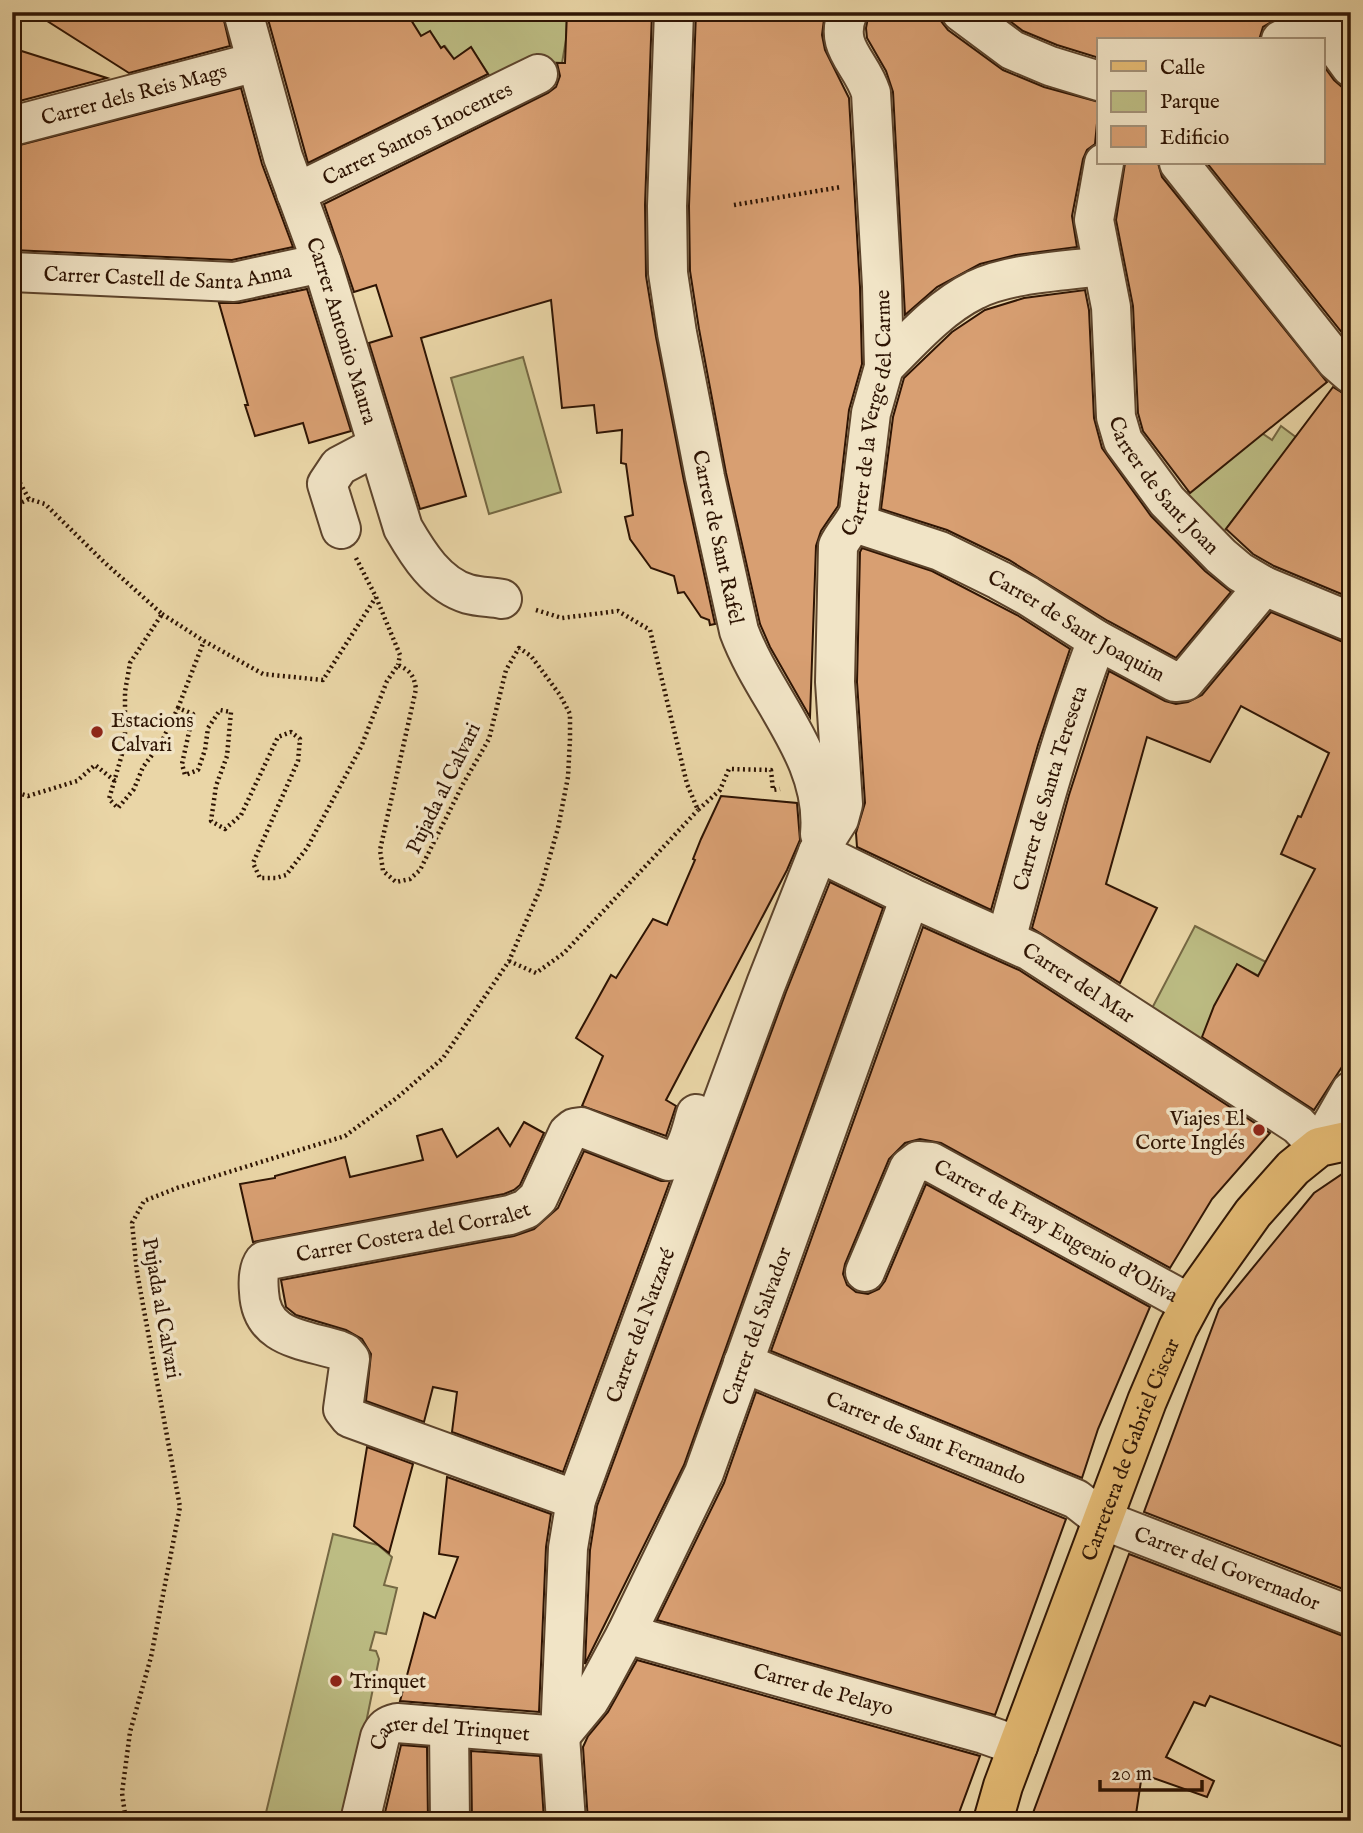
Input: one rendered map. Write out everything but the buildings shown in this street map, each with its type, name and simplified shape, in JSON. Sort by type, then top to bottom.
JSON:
[{"type":"main road","name":"Carretera de Gabriel Ciscar","points":[[993,1821],[1018,1746],[1147,1401],[1190,1304],[1208,1274],[1253,1213],[1293,1168],[1335,1143]]},
{"type":"street","name":"Carrer Antonio Maura","points":[[243,12],[283,158],[322,263],[403,528],[428,566],[446,583],[467,594],[502,599]]},
{"type":"street","name":"Carrer de Sant Rafel","points":[[674,12],[667,206],[668,273],[677,333],[739,631],[811,768],[820,815],[818,852]]},
{"type":"street","name":"Carrer de la Verge del Carme","points":[[818,852],[835,827],[843,804],[835,682],[838,546],[843,535],[855,523],[859,512],[871,413],[884,367],[871,93],[844,40],[843,24],[848,12]]},
{"type":"street","points":[[961,12],[1012,50],[1097,81]]},
{"type":"street","points":[[1284,38],[1314,17],[1351,68]]},
{"type":"street","name":"Carrer dels Reis Mags","points":[[12,126],[256,62]]},
{"type":"street","name":"Carrer Santos Inocentes","points":[[296,193],[538,74]]},
{"type":"street","name":"Carrer de Sant Joan","points":[[1104,164],[1094,220],[1111,307],[1116,416],[1124,441],[1167,501],[1240,572],[1264,586],[1351,622]]},
{"type":"street","points":[[1180,164],[1336,361],[1351,374]]},
{"type":"street","name":"Carrer Castell de Santa Anna","points":[[12,272],[234,282],[322,263]]},
{"type":"street","points":[[884,367],[921,331],[973,290],[1011,279],[1102,266]]},
{"type":"street","points":[[341,530],[327,484],[339,467],[377,446]]},
{"type":"street","name":"Carrer de Sant Joaquim","points":[[855,523],[940,551],[1028,596],[1097,640],[1175,682],[1185,681],[1264,586]]},
{"type":"street","name":"Carrer de Santa Tereseta","points":[[1006,940],[1057,755],[1097,640]]},
{"type":"street","name":"Carrer del Mar","points":[[818,852],[1006,940],[1051,965],[1298,1125],[1335,1143]]},
{"type":"street","name":"Carrer del Natzaré","points":[[566,1821],[560,1736],[568,1548],[576,1500],[766,985],[818,852]]},
{"type":"street","name":"Carrer del Salvador","points":[[560,1736],[589,1702],[626,1634],[705,1473],[910,897]]},
{"type":"street","name":"Carrer Costera del Corralet","points":[[576,1500],[350,1419],[343,1409],[351,1364],[345,1353],[279,1332],[268,1323],[261,1311],[258,1293],[260,1266],[264,1261],[510,1215],[526,1209],[538,1198],[568,1133],[574,1128],[581,1127],[668,1161],[677,1159],[682,1154],[742,990],[748,984],[757,982],[766,985]]},
{"type":"street","points":[[1335,1143],[1351,1091]]},
{"type":"street","name":"Carrer de Fray Eugenio d'Oliva","points":[[866,1272],[909,1168],[918,1161],[931,1162],[1190,1304]]},
{"type":"street","name":"Carrer de Sant Fernando","points":[[743,1363],[1076,1499],[1103,1520]]},
{"type":"street","name":"Carrer del Governador","points":[[1103,1520],[1351,1616]]},
{"type":"street","name":"Carrer de Pelayo","points":[[626,1634],[1018,1746]]},
{"type":"street","name":"Carrer del Trinquet","points":[[360,1821],[384,1729],[397,1723],[560,1736]]},
{"type":"street","points":[[449,1728],[450,1821]]},
{"type":"path","points":[[734,205],[876,181]]},
{"type":"path","points":[[12,475],[29,499]]},
{"type":"path","points":[[12,507],[29,499],[45,504],[162,614],[263,674],[323,680],[376,597]]},
{"type":"path","points":[[178,708],[193,714],[182,764],[185,775],[198,770],[205,750],[208,728],[220,710],[231,712],[227,756],[216,786],[211,821],[225,829],[241,815],[278,737],[290,732],[300,739],[299,761],[253,863],[260,878],[286,875],[307,848],[361,747],[400,655],[376,597],[341,530]]},
{"type":"path","points":[[502,599],[562,618],[618,611],[650,630],[687,783],[698,810]]},
{"type":"path","points":[[162,614],[130,663],[125,692],[125,744],[109,799],[118,808],[134,789],[143,767],[161,743],[204,641]]},
{"type":"path","name":"Pujada al Calvari","points":[[126,1821],[122,1793],[128,1744],[151,1657],[180,1507],[138,1272],[132,1223],[144,1201],[177,1188],[345,1136],[398,1097],[443,1058],[509,961],[541,887],[558,828],[568,777],[570,714],[560,695],[531,656],[519,648],[506,670],[489,739],[420,870],[410,879],[396,882],[383,871],[380,850],[416,689],[414,676],[409,670],[398,665]]},
{"type":"path","points":[[12,791],[28,796],[77,781],[95,765],[115,781]]},
{"type":"path","points":[[509,961],[536,973],[564,953],[720,790],[729,769],[771,770],[774,790],[785,789],[785,767],[811,768]]},
{"type":"green space","points":[[406,12],[567,12],[562,63],[525,60],[493,81],[471,48],[454,59],[445,46],[441,48],[430,31],[421,36]]},
{"type":"green space","points":[[523,357],[561,492],[489,514],[451,378]]},
{"type":"green space","points":[[1281,426],[1297,438],[1218,539],[1180,499],[1219,467],[1253,427],[1272,440]]},
{"type":"green space","points":[[1195,926],[1266,962],[1259,976],[1238,965],[1197,1049],[1148,1016]]},
{"type":"green space","name":"Trinquet","points":[[333,1534],[378,1545],[392,1557],[384,1585],[397,1588],[386,1634],[375,1632],[370,1650],[376,1651],[379,1659],[346,1821],[264,1821]]},
{"type":"place","name":"Estacions Calvari","points":[[97,732]]},
{"type":"place","name":"Viajes El Corte Inglés","points":[[1259,1130]]},
{"type":"place","name":"Trinquet","points":[[336,1681]]}]
